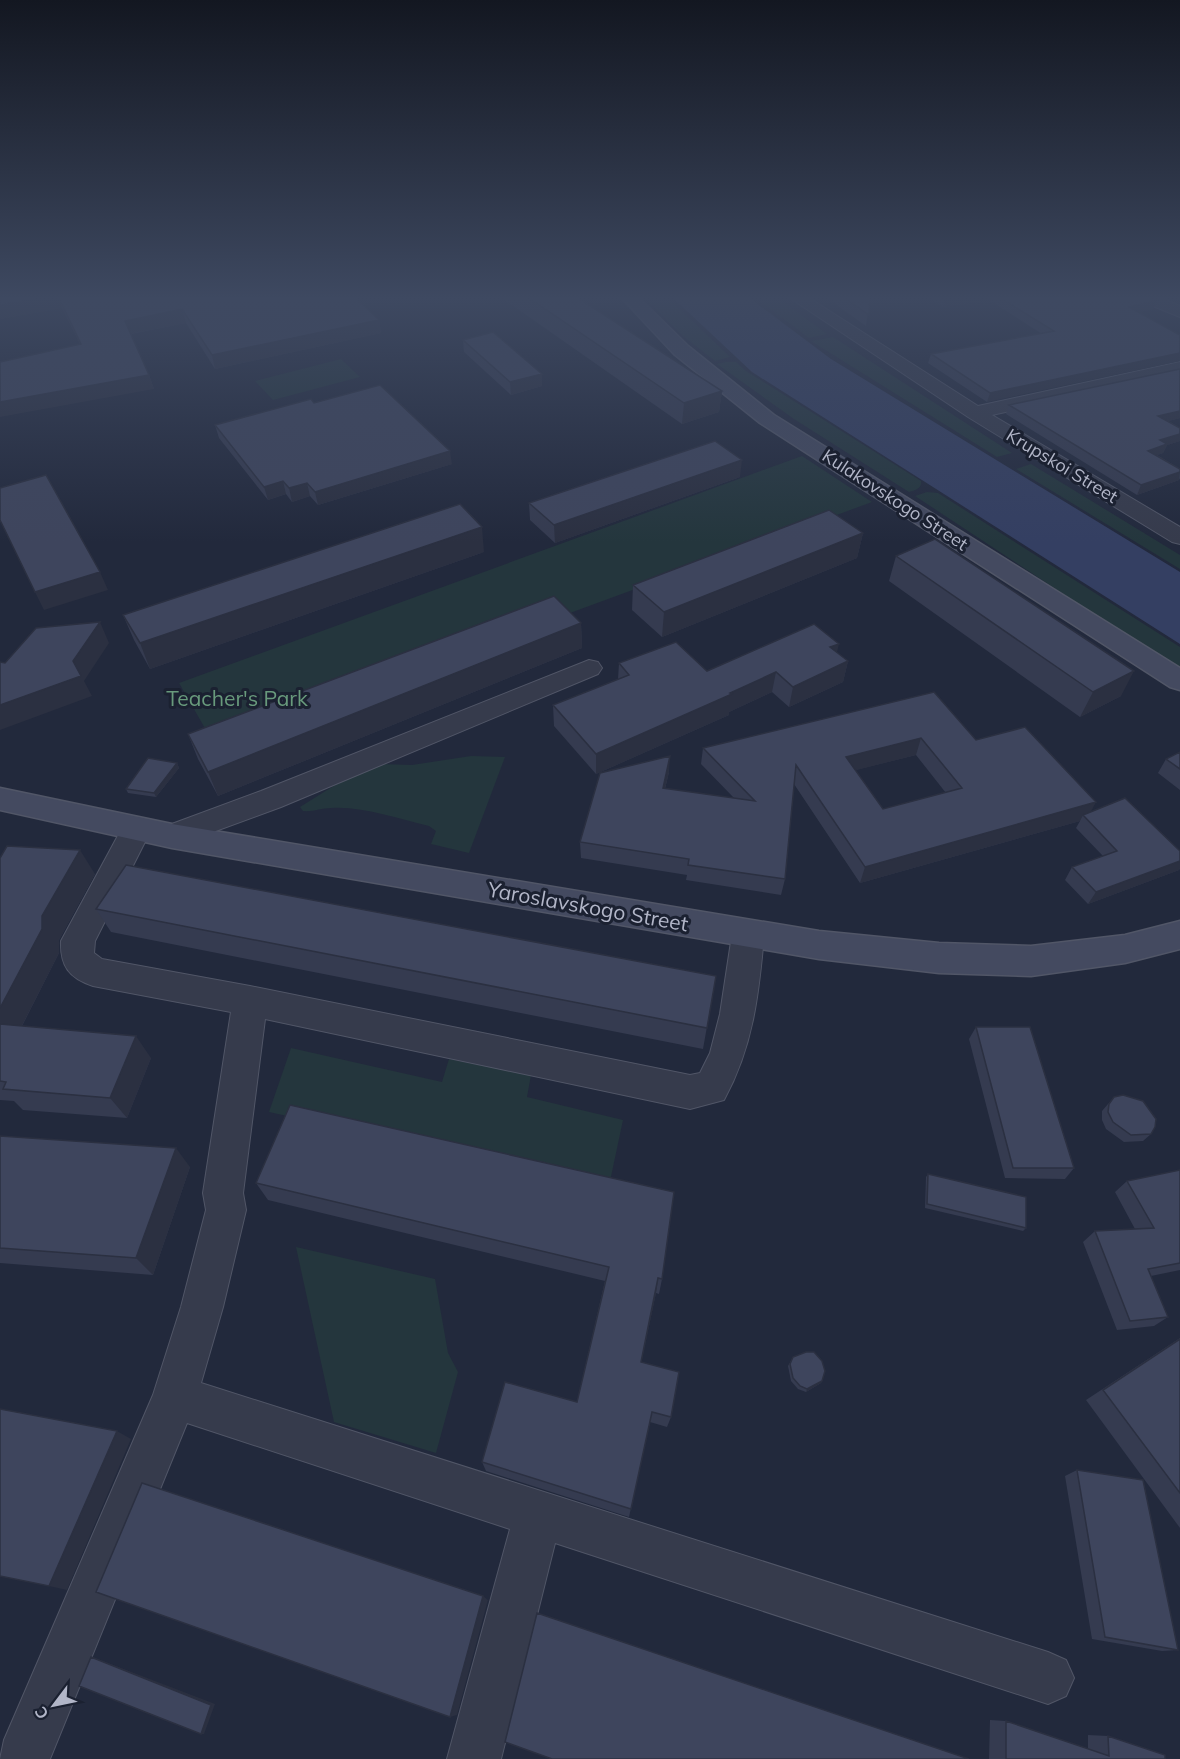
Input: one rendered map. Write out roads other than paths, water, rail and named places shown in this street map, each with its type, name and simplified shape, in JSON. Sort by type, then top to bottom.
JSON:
[{"type":"street","name":"Kulakovskogo Street","points":[[716,378],[767,419],[1180,681]]},
{"type":"street","name":"Krupskoi Street","points":[[921,378],[1180,537]]},
{"type":"street","points":[[975,413],[1134,378]]},
{"type":"street","points":[[589,668],[271,798],[154,832],[78,940],[77,958],[93,972],[250,1001],[690,1092],[711,1089],[723,1071],[740,1000],[748,935]]},
{"type":"street","name":"Yaroslavskogo Street","points":[[0,799],[154,832],[748,935],[939,958],[1031,961],[1125,949],[1180,935]]},
{"type":"street","points":[[23,1759],[175,1397],[202,1307],[226,1210],[224,1193],[250,1001]]},
{"type":"street","points":[[175,1397],[1048,1678]]},
{"type":"street","points":[[474,1759],[538,1514]]},
{"type":"water","points":[[762,378],[862,378],[1180,572],[1180,644]]},
{"type":"park label","name":"Teacher's Park","points":[[237,699]]}]
